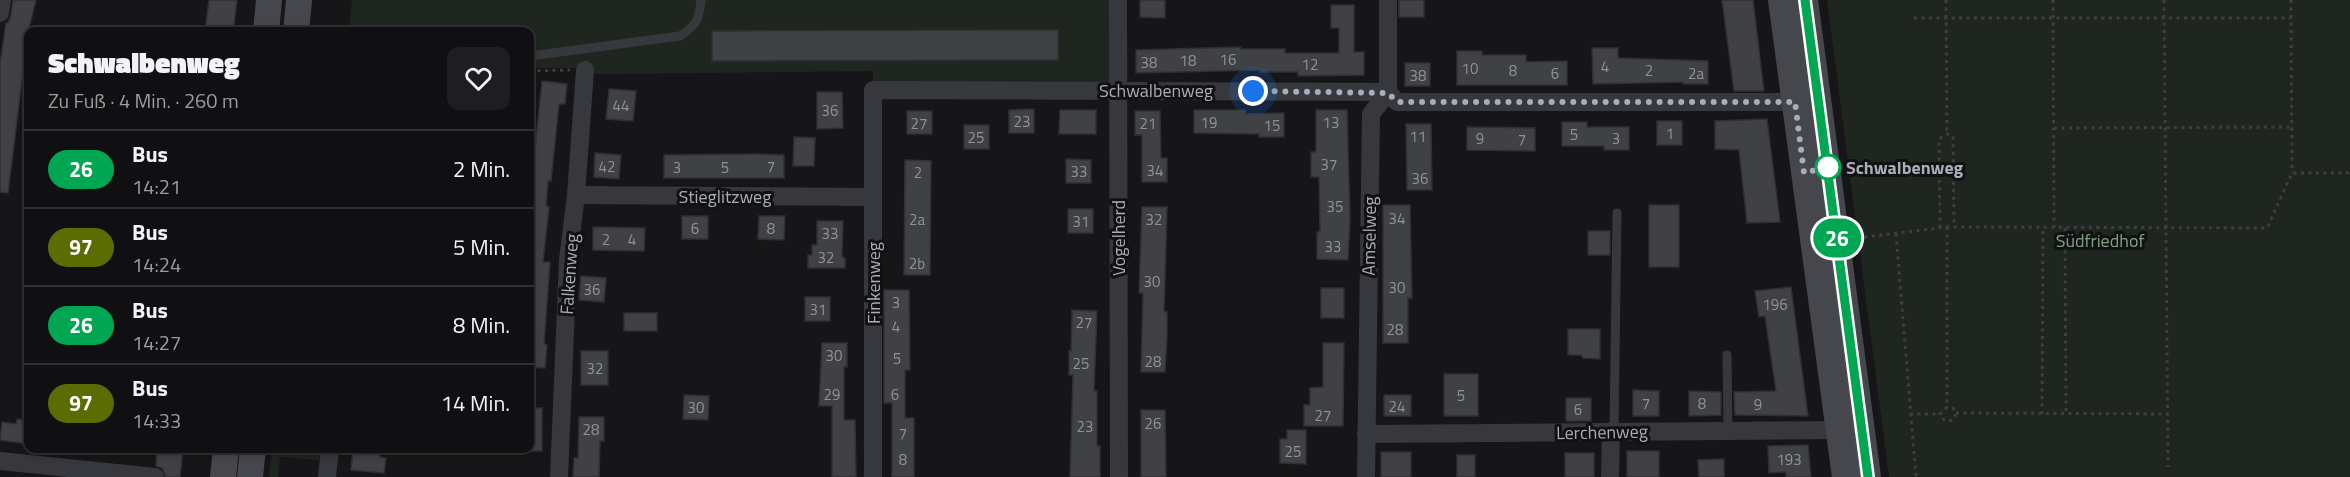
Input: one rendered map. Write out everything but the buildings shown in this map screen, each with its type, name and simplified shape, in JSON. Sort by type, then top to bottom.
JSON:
[{"type":"street","points":[[0,13],[2,0]]},
{"type":"street","points":[[266,27],[269,0]]},
{"type":"street","points":[[296,27],[299,0]]},
{"type":"street","name":"Vogelherd","points":[[1118,0],[1119,477]]},
{"type":"street","points":[[1388,0],[1388,93]]},
{"type":"street","points":[[1781,0],[1845,477]]},
{"type":"street","points":[[1805,0],[1868,477]]},
{"type":"street","name":"Falkenweg","points":[[559,477],[568,260],[576,195],[585,70]]},
{"type":"street","name":"Schwalbenweg","points":[[873,90],[1388,93],[1397,102],[1795,102]]},
{"type":"street","name":"Finkenweg","points":[[873,90],[873,477]]},
{"type":"street","name":"Amselweg","points":[[1366,477],[1371,114],[1388,93]]},
{"type":"street","name":"Stieglitzweg","points":[[576,195],[873,197]]},
{"type":"street","name":"Lerchenweg","points":[[1366,434],[1838,429]]},
{"type":"street","points":[[1610,477],[1613,431]]},
{"type":"street","points":[[223,477],[225,453]]},
{"type":"street","points":[[250,477],[252,453]]},
{"type":"street","points":[[327,477],[329,453]]},
{"type":"street","points":[[0,461],[24,471],[155,477]]},
{"type":"lane","points":[[534,55],[680,36],[691,29],[699,19],[701,0]]},
{"type":"lane","points":[[1613,431],[1617,213]]},
{"type":"lane","points":[[1727,355],[1728,431]]},
{"type":"path","points":[[1946,0],[1947,134]]},
{"type":"path","points":[[2053,0],[2054,227]]},
{"type":"path","points":[[2164,0],[2168,467]]},
{"type":"path","points":[[1858,238],[1947,227],[2267,228],[2292,173],[2291,0]]},
{"type":"path","points":[[1914,18],[2291,18]]},
{"type":"path","points":[[534,70],[585,70]]},
{"type":"path","points":[[2054,128],[2292,127]]},
{"type":"path","points":[[1947,134],[1953,137],[1954,227]]},
{"type":"path","points":[[1940,228],[1940,139],[1947,134]]},
{"type":"path","points":[[2292,173],[2350,173]]},
{"type":"path","points":[[1910,414],[1940,414],[1947,407],[1947,227]]},
{"type":"path","points":[[2042,414],[2043,227]]},
{"type":"path","points":[[2065,228],[2066,414]]},
{"type":"path","points":[[1896,233],[1916,477]]},
{"type":"path","points":[[1947,407],[1953,408],[1956,413]]},
{"type":"path","points":[[1956,413],[2168,414]]},
{"type":"path","points":[[1940,414],[1944,420],[1949,421],[1954,419],[1956,413]]},
{"type":"green space","points":[[352,0],[1118,0],[1118,90],[873,90],[873,71],[596,74],[585,68],[534,68],[534,27],[349,27]]},
{"type":"green space","name":"Südfriedhof","points":[[1827,0],[2350,0],[2350,477],[1889,477]]},
{"type":"green space","points":[[272,453],[320,453],[319,460],[280,457],[278,477],[269,477]]},
{"type":"tram line","points":[[1798,0],[1860,477]]},
{"type":"bus line","name":"26","points":[[1805,0],[1868,477]]},
{"type":"place","name":"Schwalbenweg","points":[[1828,167]]},
{"type":"route","points":[[1253,91],[1388,93],[1397,102],[1795,102],[1804,173],[1828,167]]}]
